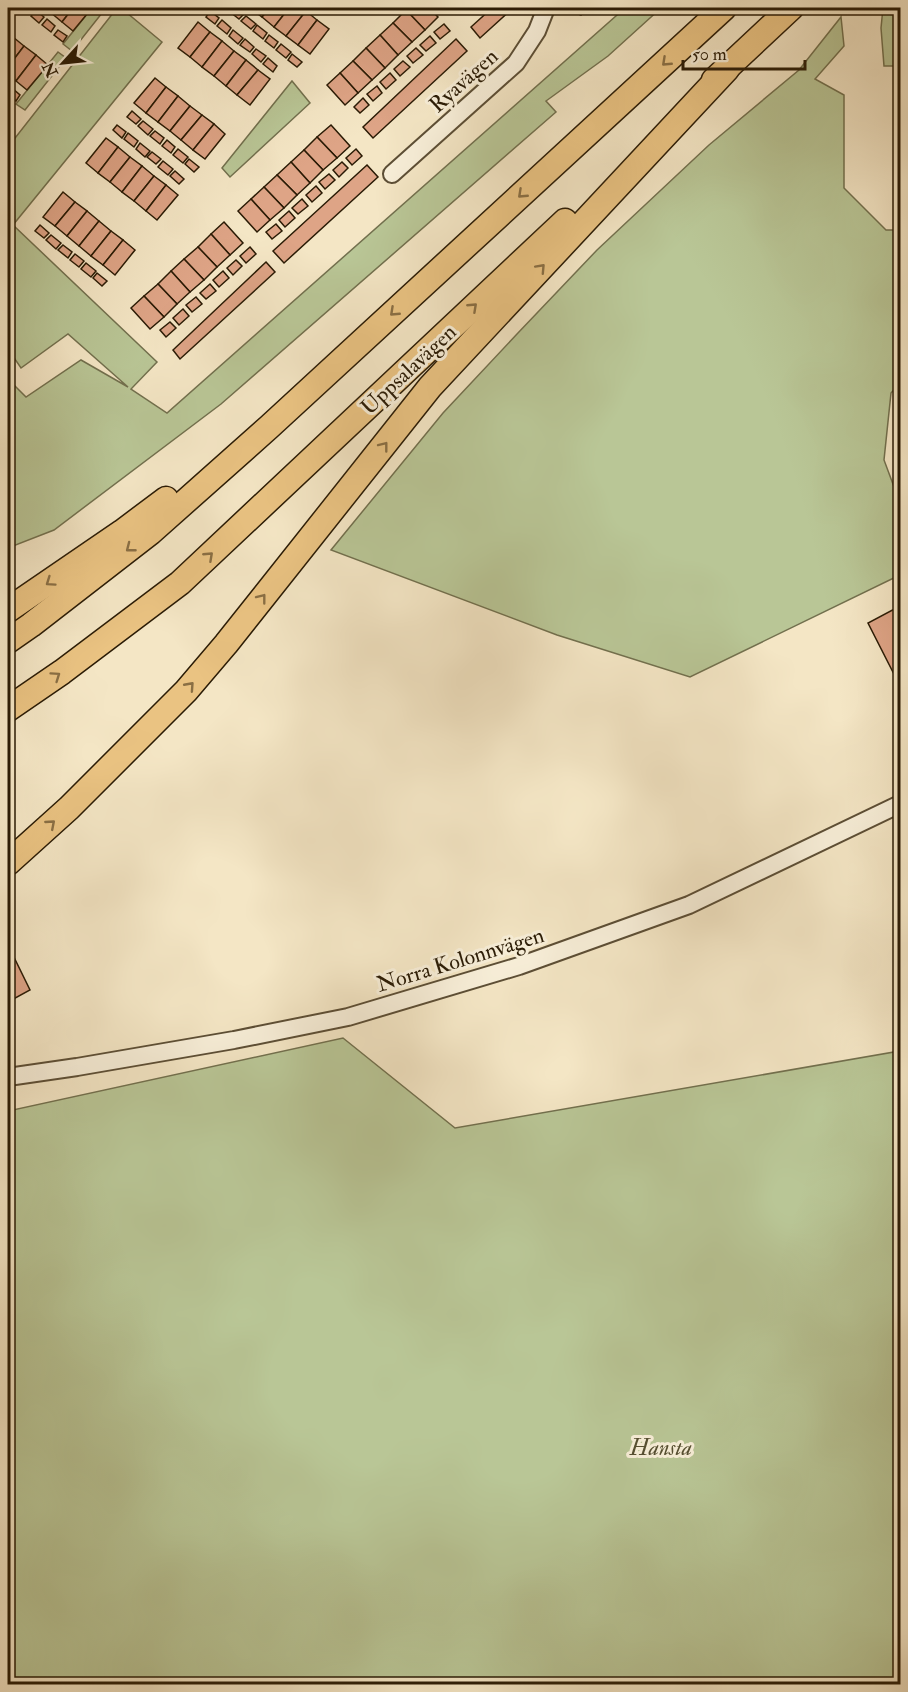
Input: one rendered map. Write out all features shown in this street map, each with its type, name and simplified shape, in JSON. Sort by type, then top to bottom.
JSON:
[{"type":"highway","points":[[8,641],[32,625],[151,531],[269,428],[724,8]]},
{"type":"highway","name":"Uppsalavägen","points":[[8,709],[62,672],[180,583],[791,8]]},
{"type":"highway","points":[[8,862],[69,808],[186,691],[430,387],[727,69]]},
{"type":"highway","points":[[8,610],[122,532],[229,450],[269,428]]},
{"type":"street","name":"Ryavägen","points":[[392,174],[516,63],[537,31],[546,8]]},
{"type":"street","name":"Norra Kolonnvägen","points":[[8,1077],[234,1040],[348,1017],[519,966],[689,905],[900,804]]},
{"type":"green space","points":[[92,8],[106,8],[72,51],[63,44]]},
{"type":"green space","points":[[117,8],[121,8],[162,42],[13,225],[157,362],[131,389],[167,413],[625,8],[661,8],[608,56],[546,101],[556,112],[221,404],[54,530],[8,548],[8,379],[26,397],[81,360],[128,387],[68,334],[21,368],[8,349],[8,147]]},
{"type":"green space","points":[[883,8],[900,8],[900,66],[884,66],[881,28]]},
{"type":"green space","points":[[841,17],[844,46],[815,79],[844,95],[844,188],[886,230],[900,230],[900,383],[891,393],[884,460],[900,503],[900,575],[690,677],[557,635],[331,550],[443,413],[597,250],[709,145],[799,70]]},
{"type":"green space","points":[[58,52],[66,58],[25,110],[16,104]]},
{"type":"green space","points":[[292,81],[310,103],[230,177],[222,168]]},
{"type":"green space","name":"Hansta","points":[[343,1038],[455,1128],[900,1051],[900,1684],[8,1684],[8,1111]]},
{"type":"building","points":[[54,8],[73,8],[62,22],[50,12]]},
{"type":"building","points":[[73,8],[92,8],[73,31],[62,22]]},
{"type":"building","points":[[234,8],[244,14],[239,19],[230,12]]},
{"type":"building","points":[[250,8],[270,8],[262,17]]},
{"type":"building","points":[[270,8],[289,8],[274,27],[262,17]]},
{"type":"building","points":[[289,8],[301,8],[306,11],[286,36],[274,27]]},
{"type":"building","points":[[429,8],[438,17],[425,30],[406,10]]},
{"type":"building","points":[[492,8],[513,8],[480,38],[471,27]]},
{"type":"building","points":[[562,8],[584,8],[581,15]]},
{"type":"building","points":[[35,10],[44,17],[39,23],[31,16]]},
{"type":"building","points":[[406,10],[425,30],[412,42],[393,23]]},
{"type":"building","points":[[210,11],[219,18],[215,24],[206,17]]},
{"type":"building","points":[[306,11],[317,20],[298,45],[286,36]]},
{"type":"building","points":[[246,16],[256,24],[251,29],[241,21]]},
{"type":"building","points":[[47,19],[55,26],[51,32],[42,25]]},
{"type":"building","points":[[222,20],[231,28],[227,34],[217,26]]},
{"type":"building","points":[[317,20],[329,29],[310,54],[298,45]]},
{"type":"building","points":[[198,22],[210,32],[190,57],[178,48]]},
{"type":"building","points":[[393,23],[412,42],[398,55],[380,35]]},
{"type":"building","points":[[444,24],[450,31],[440,39],[434,32]]},
{"type":"building","points":[[257,25],[267,33],[263,39],[253,31]]},
{"type":"building","points":[[58,30],[67,36],[63,42],[54,35]]},
{"type":"building","points":[[233,30],[243,38],[238,44],[229,36]]},
{"type":"building","points":[[210,32],[222,41],[202,67],[190,57]]},
{"type":"building","points":[[269,35],[278,42],[274,48],[265,41]]},
{"type":"building","points":[[380,35],[398,55],[385,68],[366,48]]},
{"type":"building","points":[[430,36],[436,43],[426,51],[420,45]]},
{"type":"building","points":[[13,37],[24,46],[8,67],[8,43]]},
{"type":"building","points":[[245,39],[254,47],[250,52],[240,45]]},
{"type":"building","points":[[456,39],[467,51],[373,138],[363,127]]},
{"type":"building","points":[[222,41],[234,51],[214,76],[202,67]]},
{"type":"building","points":[[281,44],[291,52],[286,58],[276,50]]},
{"type":"building","points":[[24,46],[36,55],[16,81],[8,74],[8,67]]},
{"type":"building","points":[[366,48],[385,68],[372,80],[353,61]]},
{"type":"building","points":[[416,48],[423,55],[413,63],[407,56]]},
{"type":"building","points":[[256,49],[266,56],[261,62],[252,54]]},
{"type":"building","points":[[234,51],[246,60],[226,86],[214,76]]},
{"type":"building","points":[[292,54],[302,62],[297,67],[288,60]]},
{"type":"building","points":[[36,55],[48,65],[27,90],[16,81]]},
{"type":"building","points":[[268,58],[277,66],[273,72],[263,64]]},
{"type":"building","points":[[246,60],[258,70],[237,95],[226,86]]},
{"type":"building","points":[[353,61],[372,80],[358,93],[340,73]]},
{"type":"building","points":[[403,61],[410,67],[400,76],[394,69]]},
{"type":"building","points":[[258,70],[270,79],[250,105],[237,95]]},
{"type":"building","points":[[340,73],[358,93],[345,105],[327,85]]},
{"type":"building","points":[[390,73],[396,80],[386,89],[380,82]]},
{"type":"building","points":[[155,78],[166,87],[146,113],[134,103]]},
{"type":"building","points":[[377,86],[382,93],[373,101],[367,94]]},
{"type":"building","points":[[166,87],[178,96],[158,122],[146,113]]},
{"type":"building","points":[[12,88],[20,95],[16,101],[8,94]]},
{"type":"building","points":[[178,96],[190,106],[170,131],[158,122]]},
{"type":"building","points":[[363,98],[369,105],[360,113],[354,107]]},
{"type":"building","points":[[190,106],[202,115],[181,140],[170,131]]},
{"type":"building","points":[[132,111],[141,119],[136,124],[127,117]]},
{"type":"building","points":[[202,115],[214,124],[193,150],[181,140]]},
{"type":"building","points":[[143,121],[153,129],[148,135],[138,126]]},
{"type":"building","points":[[214,124],[225,134],[205,159],[193,150]]},
{"type":"building","points":[[117,125],[126,132],[122,138],[113,130]]},
{"type":"building","points":[[331,125],[350,146],[337,158],[317,137]]},
{"type":"building","points":[[155,131],[164,138],[160,144],[150,136]]},
{"type":"building","points":[[128,133],[138,141],[134,147],[124,139]]},
{"type":"building","points":[[317,137],[337,158],[323,170],[304,150]]},
{"type":"building","points":[[106,138],[118,147],[98,173],[86,163]]},
{"type":"building","points":[[167,140],[175,147],[171,153],[162,146]]},
{"type":"building","points":[[140,143],[150,151],[145,157],[136,149]]},
{"type":"building","points":[[118,147],[130,157],[110,182],[98,173]]},
{"type":"building","points":[[178,149],[188,157],[183,163],[173,155]]},
{"type":"building","points":[[356,149],[362,156],[352,165],[346,158]]},
{"type":"building","points":[[304,150],[323,170],[310,183],[291,162]]},
{"type":"building","points":[[152,152],[161,159],[156,164],[147,157]]},
{"type":"building","points":[[130,157],[142,166],[122,192],[110,182]]},
{"type":"building","points":[[189,159],[199,167],[194,172],[185,164]]},
{"type":"building","points":[[163,161],[173,169],[168,175],[158,167]]},
{"type":"building","points":[[291,162],[310,183],[297,195],[277,175]]},
{"type":"building","points":[[342,162],[348,168],[339,177],[333,170]]},
{"type":"building","points":[[367,165],[378,177],[284,263],[273,251]]},
{"type":"building","points":[[142,166],[154,176],[134,201],[122,192]]},
{"type":"building","points":[[175,171],[184,179],[179,184],[170,176]]},
{"type":"building","points":[[329,174],[335,180],[325,189],[319,182]]},
{"type":"building","points":[[277,175],[297,195],[284,208],[264,187]]},
{"type":"building","points":[[154,176],[166,185],[146,211],[134,201]]},
{"type":"building","points":[[166,185],[178,195],[157,220],[146,211]]},
{"type":"building","points":[[316,186],[322,193],[312,202],[306,195]]},
{"type":"building","points":[[264,187],[284,208],[270,220],[251,199]]},
{"type":"building","points":[[63,192],[75,202],[55,226],[43,217]]},
{"type":"building","points":[[251,199],[270,220],[257,232],[238,211]]},
{"type":"building","points":[[302,199],[308,206],[298,214],[292,208]]},
{"type":"building","points":[[75,202],[87,211],[67,236],[55,226]]},
{"type":"building","points":[[87,211],[99,221],[79,246],[67,236]]},
{"type":"building","points":[[289,211],[295,218],[285,227],[279,220]]},
{"type":"building","points":[[99,221],[111,231],[91,256],[79,246]]},
{"type":"building","points":[[224,222],[243,243],[230,255],[211,234]]},
{"type":"building","points":[[276,224],[282,231],[272,239],[266,232]]},
{"type":"building","points":[[40,225],[49,233],[44,238],[35,231]]},
{"type":"building","points":[[111,231],[123,240],[103,265],[91,256]]},
{"type":"building","points":[[211,234],[230,255],[217,267],[198,247]]},
{"type":"building","points":[[51,235],[61,243],[56,249],[46,240]]},
{"type":"building","points":[[123,240],[135,250],[115,275],[103,265]]},
{"type":"building","points":[[63,245],[72,252],[68,258],[58,250]]},
{"type":"building","points":[[198,247],[217,267],[204,280],[184,259]]},
{"type":"building","points":[[250,247],[256,254],[246,263],[240,256]]},
{"type":"building","points":[[75,254],[84,261],[79,267],[70,260]]},
{"type":"building","points":[[184,259],[204,280],[190,292],[171,271]]},
{"type":"building","points":[[236,260],[242,266],[233,275],[227,268]]},
{"type":"building","points":[[266,262],[275,272],[180,359],[173,350]]},
{"type":"building","points":[[86,263],[96,271],[91,277],[81,269]]},
{"type":"building","points":[[171,271],[190,292],[177,304],[158,284]]},
{"type":"building","points":[[223,271],[229,278],[219,287],[213,280]]},
{"type":"building","points":[[97,273],[107,281],[102,286],[93,278]]},
{"type":"building","points":[[158,284],[177,304],[164,317],[144,296]]},
{"type":"building","points":[[210,284],[216,291],[206,299],[200,293]]},
{"type":"building","points":[[144,296],[164,317],[150,329],[131,308]]},
{"type":"building","points":[[196,297],[202,304],[192,312],[186,305]]},
{"type":"building","points":[[183,309],[189,316],[179,325],[173,318]]},
{"type":"building","points":[[170,322],[176,328],[166,337],[160,330]]},
{"type":"building","points":[[900,606],[900,686],[868,623]]},
{"type":"building","points":[[8,945],[30,990],[8,1002]]}]
